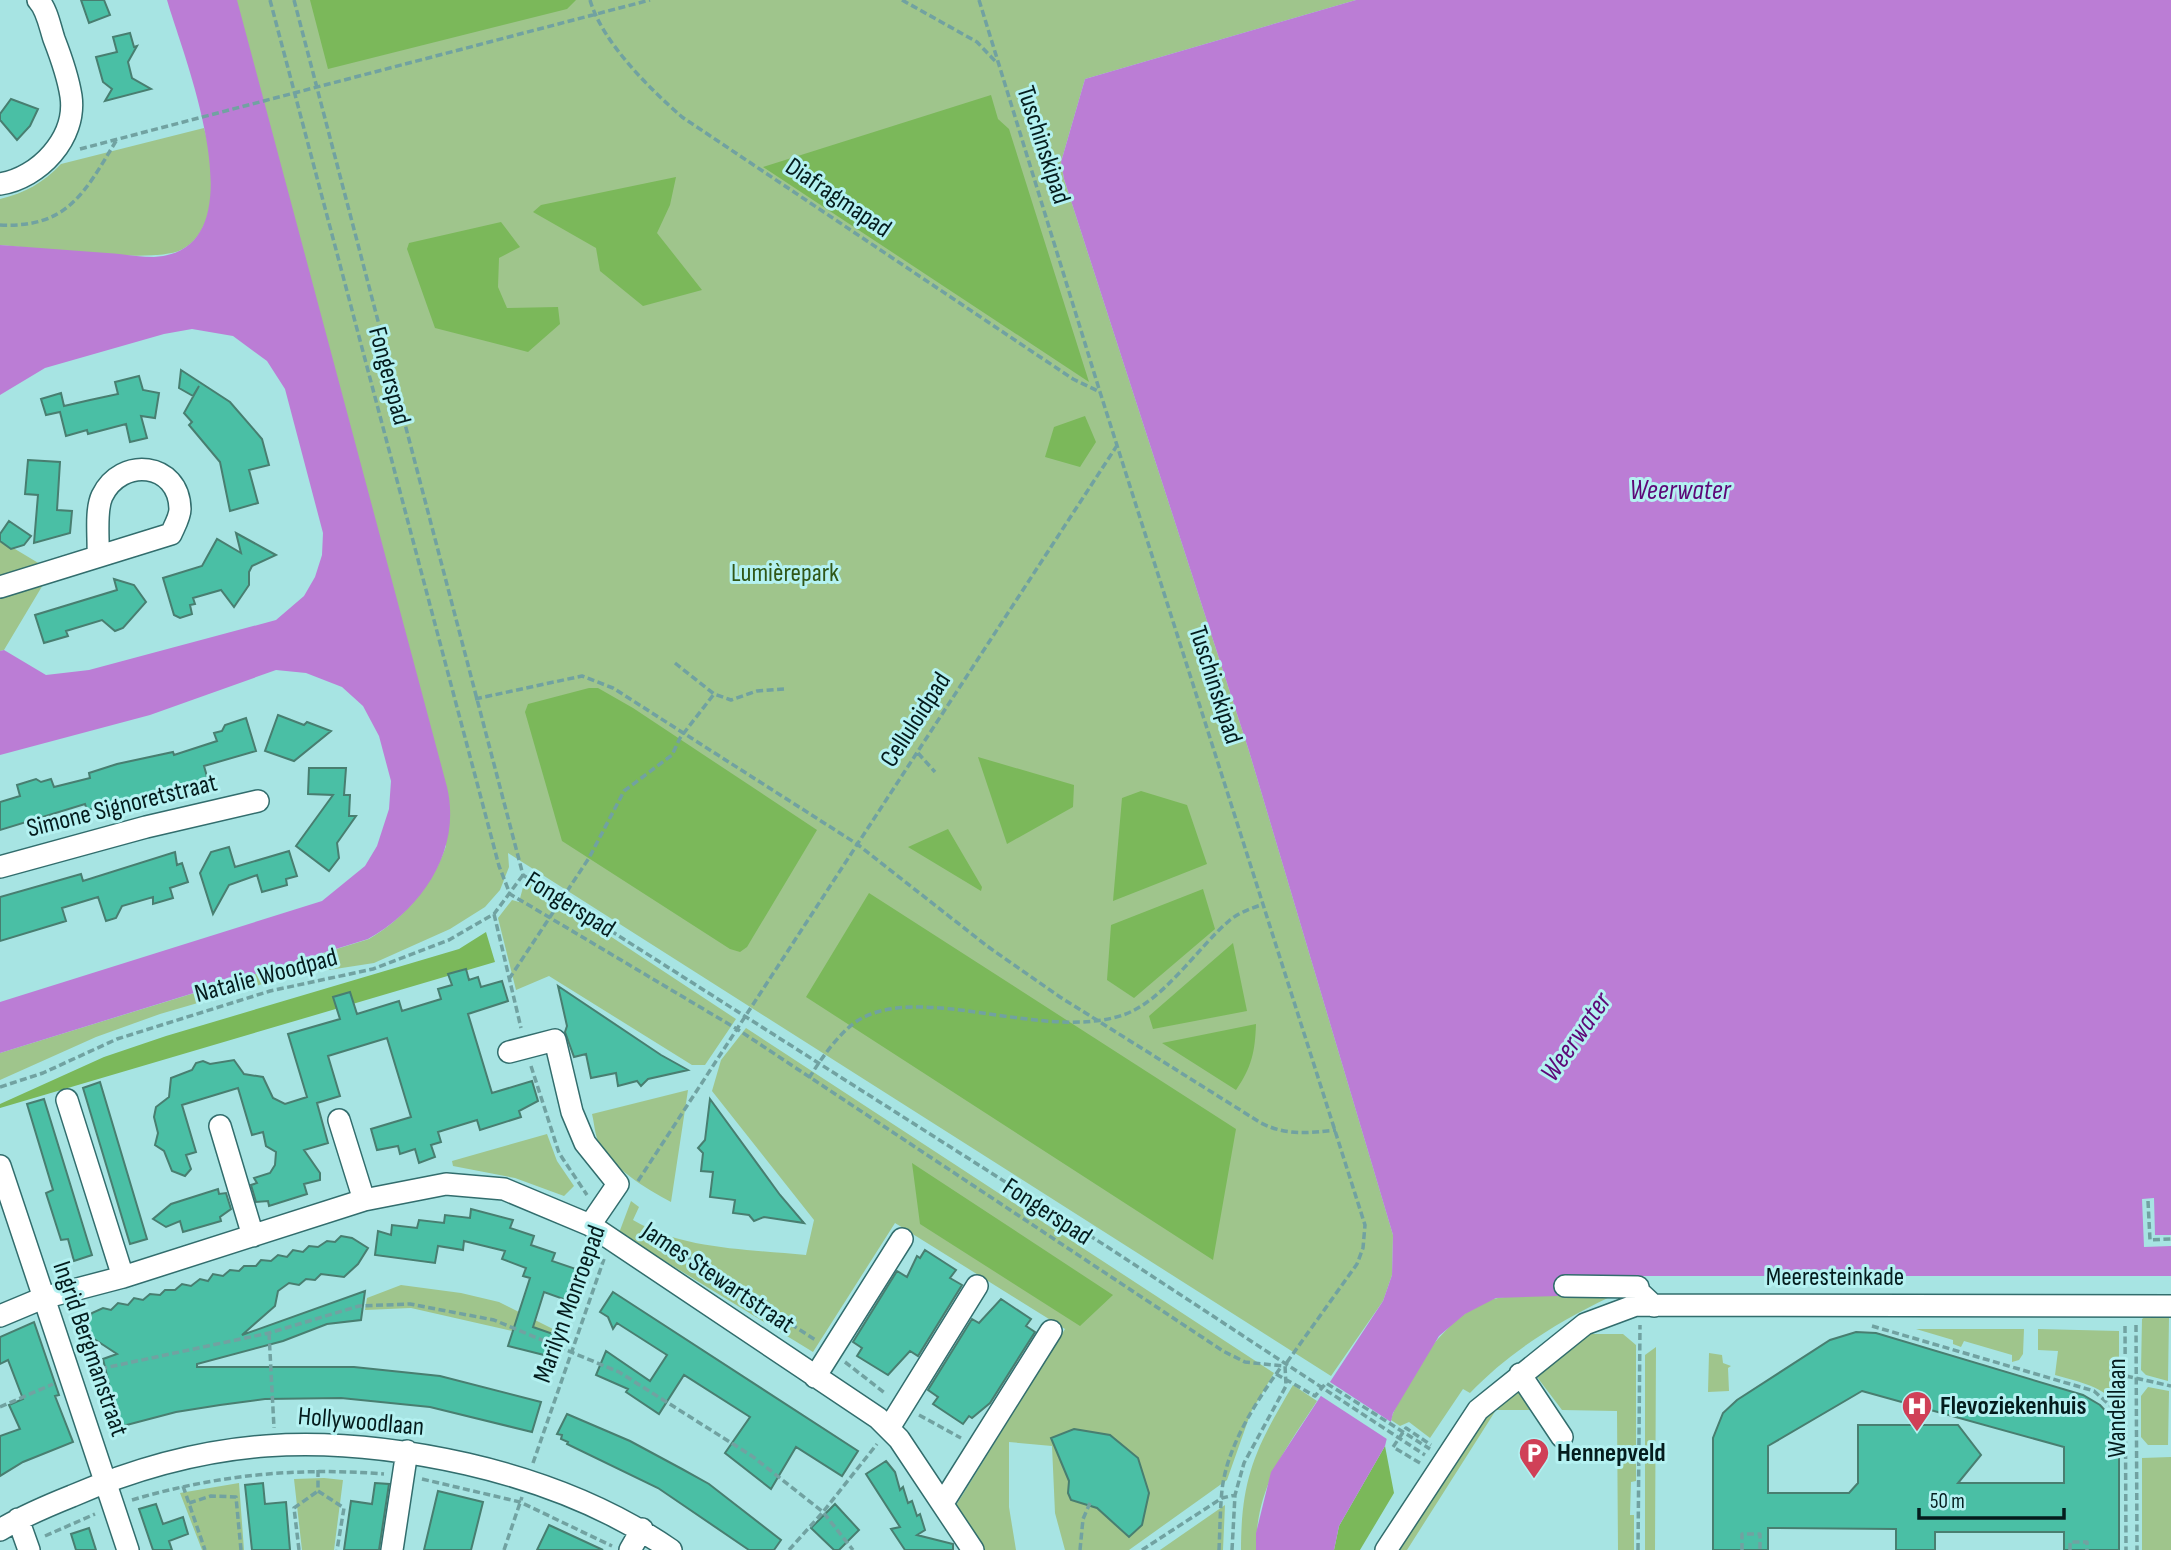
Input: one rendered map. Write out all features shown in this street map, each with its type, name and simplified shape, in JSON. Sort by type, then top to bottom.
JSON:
[{"type":"street","points":[[0,184],[15,181],[50,157],[67,127],[71,99],[60,54],[38,0]]},
{"type":"street","points":[[0,587],[171,534],[180,512],[177,489],[164,475],[143,468],[117,475],[101,498],[99,556]]},
{"type":"street","name":"Simone Signoretstraat","points":[[0,867],[258,800]]},
{"type":"street","points":[[517,1050],[555,1040],[572,1112],[585,1143],[618,1184],[595,1217]]},
{"type":"street","points":[[67,1100],[123,1277]]},
{"type":"street","points":[[339,1120],[364,1200]]},
{"type":"street","points":[[220,1126],[253,1236]]},
{"type":"street","name":"Ingrid Bergmanstraat","points":[[0,1166],[5,1199],[72,1376],[128,1550]]},
{"type":"street","name":"James Stewartstraat","points":[[0,1316],[43,1298],[123,1277],[364,1200],[446,1184],[503,1189],[595,1217],[612,1239],[644,1264],[889,1428],[943,1503],[972,1550]]},
{"type":"street","points":[[814,1377],[902,1239]]},
{"type":"street","points":[[889,1428],[977,1286]]},
{"type":"street","points":[[1565,1286],[1638,1287],[1639,1292],[1654,1306]]},
{"type":"street","name":"Meeresteinkade","points":[[1386,1550],[1431,1456],[1520,1374],[1585,1324],[1617,1310],[1654,1306],[2130,1316],[2171,1306]]},
{"type":"street","points":[[943,1503],[1051,1331]]},
{"type":"street","points":[[1520,1374],[1562,1437]]},
{"type":"street","name":"Hollywoodlaan","points":[[9,1525],[105,1481],[188,1457],[275,1444],[337,1443],[407,1451],[527,1478],[642,1529],[671,1550]]},
{"type":"street","points":[[393,1550],[407,1451]]},
{"type":"street","points":[[9,1525],[29,1548]]},
{"type":"street","points":[[630,1550],[642,1529]]},
{"type":"path","name":"Fongerspad","points":[[270,0],[492,839],[510,894],[737,1029],[1223,1351],[1245,1362],[1283,1366]]},
{"type":"path","name":"Fongerspad","points":[[294,0],[523,875],[1106,1246],[1283,1366],[1325,1385]]},
{"type":"path","name":"Diafragmapad","points":[[590,0],[594,16],[650,90],[682,117],[1073,379],[1100,392]]},
{"type":"path","points":[[50,157],[650,0]]},
{"type":"path","points":[[902,0],[977,43],[996,62]]},
{"type":"path","name":"Tuschinskipad","points":[[979,0],[996,62],[1365,1225],[1363,1248],[1357,1264],[1276,1374],[1241,1433],[1225,1476],[1219,1550]]},
{"type":"path","points":[[0,225],[29,226],[55,217],[78,197],[117,139]]},
{"type":"path","name":"Celluloidpad","points":[[638,1182],[1118,444]]},
{"type":"path","points":[[675,663],[714,694],[731,700],[757,691],[784,688]]},
{"type":"path","points":[[475,699],[582,676],[613,688],[857,845],[987,946],[1099,1021],[1277,1131],[1298,1134],[1336,1130]]},
{"type":"path","points":[[509,979],[563,899],[624,791],[672,755],[684,733],[714,694]]},
{"type":"path","points":[[918,753],[935,772]]},
{"type":"path","name":"Natalie Woodpad","points":[[0,1087],[43,1073],[117,1039],[270,991],[373,969],[449,940],[494,914],[523,875]]},
{"type":"path","points":[[808,1078],[858,1021],[905,1005],[1032,1020],[1099,1021],[1127,1013],[1154,995],[1231,919],[1264,904]]},
{"type":"path","points":[[494,914],[509,979],[517,1050],[559,1153],[595,1217]]},
{"type":"path","points":[[2148,1201],[2150,1240],[2171,1239]]},
{"type":"path","name":"Marilyn Monroepad","points":[[504,1550],[612,1239]]},
{"type":"path","points":[[655,1243],[678,1251],[832,1350],[866,1381],[979,1446]]},
{"type":"path","points":[[0,1407],[72,1376],[126,1361],[269,1333],[359,1307],[410,1304],[494,1320],[619,1372],[752,1456],[823,1513],[853,1550]]},
{"type":"path","name":"Wandellaan","points":[[2126,1550],[2126,1376],[2130,1316]]},
{"type":"path","name":"Wandellaan","points":[[2130,1316],[2136,1377],[2137,1550]]},
{"type":"path","points":[[1638,1550],[1640,1324]]},
{"type":"path","points":[[1866,1325],[2094,1391],[2121,1415],[2126,1428]]},
{"type":"path","points":[[269,1333],[275,1444]]},
{"type":"path","points":[[1232,1550],[1235,1495],[1244,1463],[1286,1386],[1283,1366]]},
{"type":"path","points":[[1276,1374],[1315,1396],[1325,1385]]},
{"type":"path","points":[[2126,1376],[2171,1385]]},
{"type":"path","points":[[1325,1385],[1401,1431]]},
{"type":"path","points":[[1325,1385],[1431,1456]]},
{"type":"path","points":[[789,1550],[823,1513],[889,1428]]},
{"type":"path","points":[[1406,1428],[1431,1456],[1393,1447],[1401,1431],[1406,1428]]},
{"type":"path","points":[[318,1470],[318,1491]]},
{"type":"path","points":[[29,1548],[114,1506],[183,1486],[262,1472],[318,1470],[403,1476],[520,1502],[620,1550]]},
{"type":"path","points":[[183,1486],[205,1550]]},
{"type":"path","points":[[299,1550],[294,1508],[318,1491]]},
{"type":"path","points":[[318,1491],[344,1508],[337,1550]]},
{"type":"path","points":[[1142,1550],[1222,1498],[1235,1495]]},
{"type":"path","points":[[189,1503],[211,1496],[236,1496],[241,1550]]},
{"type":"path","points":[[1080,1550],[1081,1527],[1090,1503]]},
{"type":"path","points":[[1742,1550],[1742,1534],[1760,1534],[1760,1550]]},
{"type":"path","points":[[2070,1550],[2070,1542],[2087,1542],[2087,1550]]},
{"type":"green space","name":"Lumièrepark","points":[[235,0],[1356,0],[1085,79],[1061,162],[1064,179],[1249,751],[1393,1235],[1392,1275],[1383,1301],[1331,1376],[508,853],[509,867],[500,890],[485,907],[450,929],[374,963],[290,976],[160,1014],[96,1037],[0,1080],[0,1053],[369,939],[394,921],[416,899],[433,874],[446,846]]},
{"type":"green space","points":[[310,0],[576,0],[567,9],[328,69]]},
{"type":"green space","points":[[991,95],[998,119],[1009,129],[1089,382],[763,167]]},
{"type":"green space","points":[[204,128],[212,177],[208,212],[203,228],[194,241],[181,250],[146,256],[0,245],[0,199],[33,186],[61,164]]},
{"type":"green space","points":[[676,177],[670,205],[657,233],[702,290],[643,306],[600,271],[596,248],[533,212],[541,205]]},
{"type":"green space","points":[[501,222],[520,247],[499,258],[498,287],[507,308],[558,307],[560,324],[528,352],[435,328],[407,249],[409,243]]},
{"type":"green space","points":[[1085,416],[1096,442],[1080,467],[1045,457],[1054,427]]},
{"type":"green space","points":[[0,540],[40,564],[0,576]]},
{"type":"green space","points":[[47,578],[4,650],[0,651],[0,592]]},
{"type":"green space","points":[[598,688],[633,708],[817,830],[747,947],[740,952],[730,949],[562,841],[525,712],[528,704]]},
{"type":"green space","points":[[978,757],[1074,785],[1073,807],[1007,844]]},
{"type":"green space","points":[[1141,791],[1187,805],[1207,864],[1113,901],[1122,798]]},
{"type":"green space","points":[[948,829],[982,887],[981,891],[908,847]]},
{"type":"green space","points":[[525,880],[736,1019],[705,1065],[692,1065],[549,976],[516,990],[498,918],[512,900],[519,902]]},
{"type":"green space","points":[[1203,889],[1215,929],[1134,998],[1107,980],[1111,925]]},
{"type":"green space","points":[[869,893],[1236,1129],[1213,1260],[806,997]]},
{"type":"green space","points":[[486,932],[495,962],[0,1108],[0,1104],[104,1057],[459,949]]},
{"type":"green space","points":[[1233,943],[1247,1011],[1153,1029],[1149,1016]]},
{"type":"green space","points":[[1256,1024],[1252,1058],[1236,1090],[1162,1043]]},
{"type":"green space","points":[[746,1028],[1274,1373],[1251,1412],[1227,1480],[1129,1550],[1065,1550],[1055,1513],[1052,1446],[1009,1442],[1009,1507],[1016,1550],[982,1550],[955,1507],[1065,1329],[895,1223],[813,1352],[619,1233],[631,1201],[639,1207],[633,1220],[673,1237],[739,1249],[806,1255],[814,1220],[712,1091],[721,1060]]},
{"type":"green space","points":[[688,1090],[671,1202],[640,1184],[612,1160],[598,1141],[592,1114]]},
{"type":"green space","points":[[547,1134],[557,1161],[574,1186],[564,1196],[515,1178],[453,1166],[452,1161]]},
{"type":"green space","points":[[912,1163],[1113,1295],[1080,1326],[920,1224]]},
{"type":"green space","points":[[1558,1276],[1562,1276],[1565,1294],[1610,1297],[1572,1316],[1518,1351],[1470,1393],[1463,1389],[1430,1438],[1409,1422],[1400,1426],[1391,1420],[1407,1384],[1432,1346],[1463,1315],[1480,1304],[1498,1298],[1520,1295],[1558,1296]]},
{"type":"green space","points":[[401,1285],[461,1293],[499,1302],[555,1330],[552,1340],[411,1308],[365,1310],[367,1298]]},
{"type":"green space","points":[[2163,1315],[2169,1318],[2168,1381],[2146,1375],[2141,1370],[2142,1319],[2146,1316]]},
{"type":"green space","points":[[1916,1329],[2024,1329],[2023,1354],[2019,1360],[2012,1362],[2012,1355],[1964,1341],[1961,1347],[1953,1344],[1953,1340]]},
{"type":"green space","points":[[2038,1329],[2119,1331],[2119,1407],[2098,1389],[2055,1375],[2058,1351],[2038,1350]]},
{"type":"green space","points":[[1589,1334],[1623,1334],[1636,1345],[1636,1481],[1631,1482],[1630,1515],[1634,1515],[1634,1550],[1618,1550],[1617,1411],[1562,1410],[1537,1377],[1536,1372]]},
{"type":"green space","points":[[1656,1347],[1655,1550],[1645,1550],[1645,1355]]},
{"type":"green space","points":[[1709,1353],[1722,1355],[1723,1363],[1731,1366],[1728,1368],[1729,1391],[1708,1392]]},
{"type":"green space","points":[[1293,1385],[1317,1401],[1283,1454],[1267,1488],[1257,1527],[1256,1550],[1241,1550],[1244,1502],[1253,1463],[1269,1427]]},
{"type":"green space","points":[[2148,1387],[2169,1391],[2168,1445],[2148,1445],[2141,1437],[2141,1396]]},
{"type":"green space","points":[[1513,1390],[1519,1391],[1534,1410],[1496,1410],[1407,1550],[1395,1550],[1480,1418]]},
{"type":"green space","points":[[1385,1446],[1394,1493],[1360,1550],[1334,1550],[1339,1526]]},
{"type":"green space","points":[[2171,1457],[2171,1550],[2142,1550],[2142,1458]]},
{"type":"green space","points":[[294,1479],[343,1480],[334,1550],[302,1550]]},
{"type":"green space","points":[[239,1483],[244,1550],[202,1550],[180,1493]]},
{"type":"green space","points":[[1225,1505],[1223,1550],[1160,1550]]},
{"type":"water","points":[[167,0],[237,0],[447,787],[449,833],[443,855],[421,894],[388,926],[368,939],[0,1053],[0,1002],[322,901],[365,866],[377,846],[389,809],[391,781],[379,736],[363,706],[342,687],[306,673],[276,670],[150,715],[0,755],[0,651],[4,650],[46,675],[89,670],[276,620],[304,596],[315,577],[322,555],[323,533],[285,389],[267,361],[233,336],[192,329],[164,334],[45,368],[0,395],[0,245],[154,257],[187,247],[205,222],[211,188],[208,147],[199,104]]},
{"type":"water","name":"Weerwater","points":[[1356,0],[2171,0],[2171,1276],[1558,1276],[1558,1296],[1496,1298],[1465,1314],[1439,1336],[1393,1413],[1385,1446],[1339,1526],[1334,1550],[1256,1550],[1256,1533],[1271,1472],[1383,1301],[1392,1275],[1393,1235],[1249,751],[1064,179],[1061,162],[1085,79]]},
{"type":"pier","points":[[2154,1198],[2155,1235],[2171,1235],[2171,1246],[2144,1247],[2142,1199]]},
{"type":"pier","points":[[1327,1380],[1394,1424],[1390,1441],[1318,1394]]},
{"type":"building","points":[[81,0],[104,0],[110,15],[89,23]]},
{"type":"building","points":[[130,33],[134,47],[137,46],[128,62],[132,78],[151,89],[105,101],[112,89],[103,82],[96,57],[117,52],[113,37]]},
{"type":"building","points":[[11,99],[38,109],[30,126],[17,140],[0,120],[0,114]]},
{"type":"building","points":[[181,370],[230,402],[262,439],[269,465],[249,470],[258,503],[230,511],[220,462],[189,425],[192,422],[184,413],[199,386],[193,396],[179,388]]},
{"type":"building","points":[[139,376],[143,390],[159,393],[155,418],[141,416],[147,438],[130,442],[126,424],[88,434],[87,430],[66,436],[60,412],[46,415],[41,399],[61,393],[64,406],[118,394],[115,382]]},
{"type":"building","points":[[28,460],[60,462],[57,510],[72,511],[70,533],[34,543],[38,495],[25,494]]},
{"type":"building","points":[[9,521],[31,536],[24,545],[11,549],[0,541],[0,534]]},
{"type":"building","points":[[236,533],[276,555],[252,566],[249,585],[234,607],[221,590],[193,598],[195,604],[190,605],[192,614],[180,618],[174,615],[163,578],[202,566],[217,539],[241,553]]},
{"type":"building","points":[[114,579],[134,585],[146,602],[123,628],[115,631],[102,620],[66,631],[68,636],[44,643],[35,615],[117,590]]},
{"type":"building","points":[[278,715],[331,731],[294,761],[265,751]]},
{"type":"building","points":[[246,718],[256,751],[204,766],[208,780],[87,810],[85,804],[0,830],[0,802],[20,796],[17,785],[36,779],[41,782],[51,779],[54,787],[90,778],[89,773],[117,764],[173,752],[174,755],[217,741],[214,733],[222,731],[225,725]]},
{"type":"building","points":[[309,768],[346,768],[344,795],[350,795],[349,816],[356,816],[337,843],[339,858],[329,871],[296,846],[333,795],[308,794]]},
{"type":"building","points":[[229,847],[235,867],[289,851],[297,876],[286,879],[287,885],[262,892],[257,875],[229,885],[213,914],[200,873],[211,852]]},
{"type":"building","points":[[175,852],[177,865],[182,863],[188,882],[170,888],[173,898],[153,904],[153,897],[122,906],[116,918],[106,921],[98,897],[62,908],[66,921],[0,941],[0,897],[81,874],[83,881]]},
{"type":"building","points":[[466,969],[469,980],[478,977],[481,987],[502,981],[508,1001],[468,1014],[492,1093],[532,1081],[538,1101],[519,1111],[521,1117],[480,1130],[477,1120],[438,1132],[441,1142],[431,1145],[435,1157],[419,1163],[415,1149],[400,1154],[398,1146],[377,1150],[371,1129],[411,1117],[387,1038],[328,1056],[340,1096],[317,1103],[328,1143],[304,1150],[320,1173],[320,1180],[304,1184],[307,1194],[269,1206],[268,1201],[256,1202],[251,1185],[257,1183],[254,1178],[270,1173],[275,1165],[276,1152],[266,1146],[263,1132],[252,1135],[238,1088],[182,1105],[196,1152],[186,1155],[191,1169],[185,1176],[172,1171],[164,1151],[155,1145],[158,1133],[154,1117],[156,1107],[169,1097],[171,1078],[192,1070],[196,1063],[234,1060],[244,1074],[263,1077],[273,1098],[285,1104],[307,1097],[288,1034],[340,1019],[333,997],[350,992],[357,1014],[399,1001],[402,1011],[441,999],[438,989],[452,985],[448,974]]},
{"type":"building","points":[[558,986],[688,1070],[648,1079],[641,1086],[637,1081],[618,1086],[616,1073],[591,1078],[586,1054],[574,1057],[565,1032],[567,1026]]},
{"type":"building","points":[[100,1082],[147,1239],[130,1244],[83,1088]]},
{"type":"building","points":[[44,1099],[92,1255],[74,1261],[68,1239],[61,1240],[46,1193],[53,1190],[27,1104]]},
{"type":"building","points":[[710,1099],[780,1195],[804,1223],[764,1217],[754,1221],[749,1215],[733,1213],[735,1200],[710,1197],[713,1172],[701,1171],[703,1153],[698,1148],[705,1140]]},
{"type":"building","points":[[218,1189],[219,1194],[226,1193],[231,1209],[220,1217],[221,1221],[183,1232],[180,1221],[166,1227],[153,1219],[171,1204]]},
{"type":"building","points":[[471,1209],[513,1220],[510,1228],[534,1236],[531,1245],[555,1253],[552,1261],[576,1269],[573,1277],[586,1282],[579,1301],[570,1298],[569,1301],[544,1292],[533,1327],[559,1336],[552,1357],[508,1346],[530,1278],[523,1276],[526,1268],[502,1259],[505,1251],[464,1241],[463,1250],[438,1246],[435,1263],[375,1255],[378,1231],[391,1235],[392,1225],[417,1228],[419,1220],[444,1223],[445,1215],[470,1218]]},
{"type":"building","points":[[341,1236],[352,1238],[368,1248],[358,1264],[344,1277],[321,1274],[315,1280],[306,1279],[299,1285],[289,1283],[278,1291],[275,1306],[242,1335],[365,1291],[361,1320],[327,1324],[283,1341],[197,1364],[197,1367],[354,1367],[440,1376],[541,1402],[532,1432],[430,1407],[341,1398],[265,1399],[176,1412],[119,1427],[103,1359],[117,1354],[88,1335],[87,1323],[92,1313],[103,1308],[111,1310],[118,1303],[128,1305],[134,1298],[143,1300],[150,1294],[160,1295],[165,1290],[175,1290],[182,1284],[191,1286],[200,1279],[208,1281],[213,1274],[223,1276],[230,1270],[239,1271],[244,1266],[256,1266],[261,1260],[271,1261],[278,1255],[287,1257],[293,1250],[303,1252],[309,1246],[318,1247],[327,1241],[335,1242]]},
{"type":"building","points":[[925,1250],[956,1270],[950,1278],[962,1285],[918,1356],[910,1351],[888,1375],[857,1356],[862,1348],[853,1342],[897,1271],[907,1277],[917,1256],[920,1258]]},
{"type":"building","points":[[613,1292],[858,1451],[842,1476],[796,1447],[771,1489],[725,1453],[750,1417],[684,1375],[659,1414],[626,1392],[628,1389],[596,1375],[606,1351],[650,1381],[667,1355],[617,1323],[613,1329],[608,1317],[600,1312]]},
{"type":"building","points":[[1001,1299],[1031,1319],[1026,1326],[1035,1332],[990,1403],[972,1418],[969,1416],[963,1424],[933,1404],[938,1397],[928,1390],[972,1319],[979,1323]]},
{"type":"building","points":[[34,1322],[59,1395],[55,1396],[73,1442],[23,1462],[0,1476],[0,1436],[20,1429],[9,1405],[23,1399],[8,1360],[0,1364],[0,1337]]},
{"type":"building","name":"Flevoziekenhuis","points":[[1856,1332],[1876,1333],[2083,1395],[2100,1405],[2112,1418],[2119,1440],[2119,1550],[2064,1550],[2064,1532],[1935,1532],[1935,1550],[1896,1550],[1896,1529],[1768,1528],[1768,1550],[1713,1550],[1713,1438],[1723,1413],[1737,1400],[1830,1340]],"holes":[[[1862,1391],[2064,1447],[2064,1483],[1958,1483],[1981,1455],[1958,1425],[1858,1425],[1858,1483],[1849,1493],[1768,1493],[1768,1446]]]},
{"type":"building","points":[[567,1414],[630,1441],[709,1484],[781,1540],[774,1550],[749,1550],[658,1488],[567,1444],[568,1442],[561,1439],[562,1435],[557,1434]]},
{"type":"building","points":[[1074,1429],[1110,1435],[1138,1458],[1149,1493],[1142,1525],[1129,1537],[1097,1508],[1071,1500],[1068,1493],[1069,1481],[1051,1438]]},
{"type":"building","points":[[886,1461],[895,1472],[900,1490],[903,1487],[908,1503],[912,1501],[917,1516],[920,1514],[925,1530],[917,1535],[953,1544],[953,1550],[905,1550],[891,1529],[900,1527],[866,1474]]},
{"type":"building","points":[[263,1483],[265,1504],[286,1502],[290,1550],[252,1550],[245,1485]]},
{"type":"building","points":[[375,1483],[389,1484],[379,1550],[344,1550],[351,1501],[372,1504]]},
{"type":"building","points":[[438,1491],[483,1502],[471,1550],[424,1550]]},
{"type":"building","points":[[156,1504],[163,1524],[183,1517],[188,1534],[169,1541],[172,1550],[153,1550],[139,1509]]},
{"type":"building","points":[[835,1504],[859,1530],[839,1550],[834,1550],[811,1528]]},
{"type":"building","points":[[549,1525],[603,1550],[537,1550]]},
{"type":"building","points":[[89,1528],[96,1550],[76,1550],[71,1534]]},
{"type":"place","name":"Flevoziekenhuis","points":[[1917,1433]]},
{"type":"place","name":"Hennepveld","points":[[1534,1480]]}]
